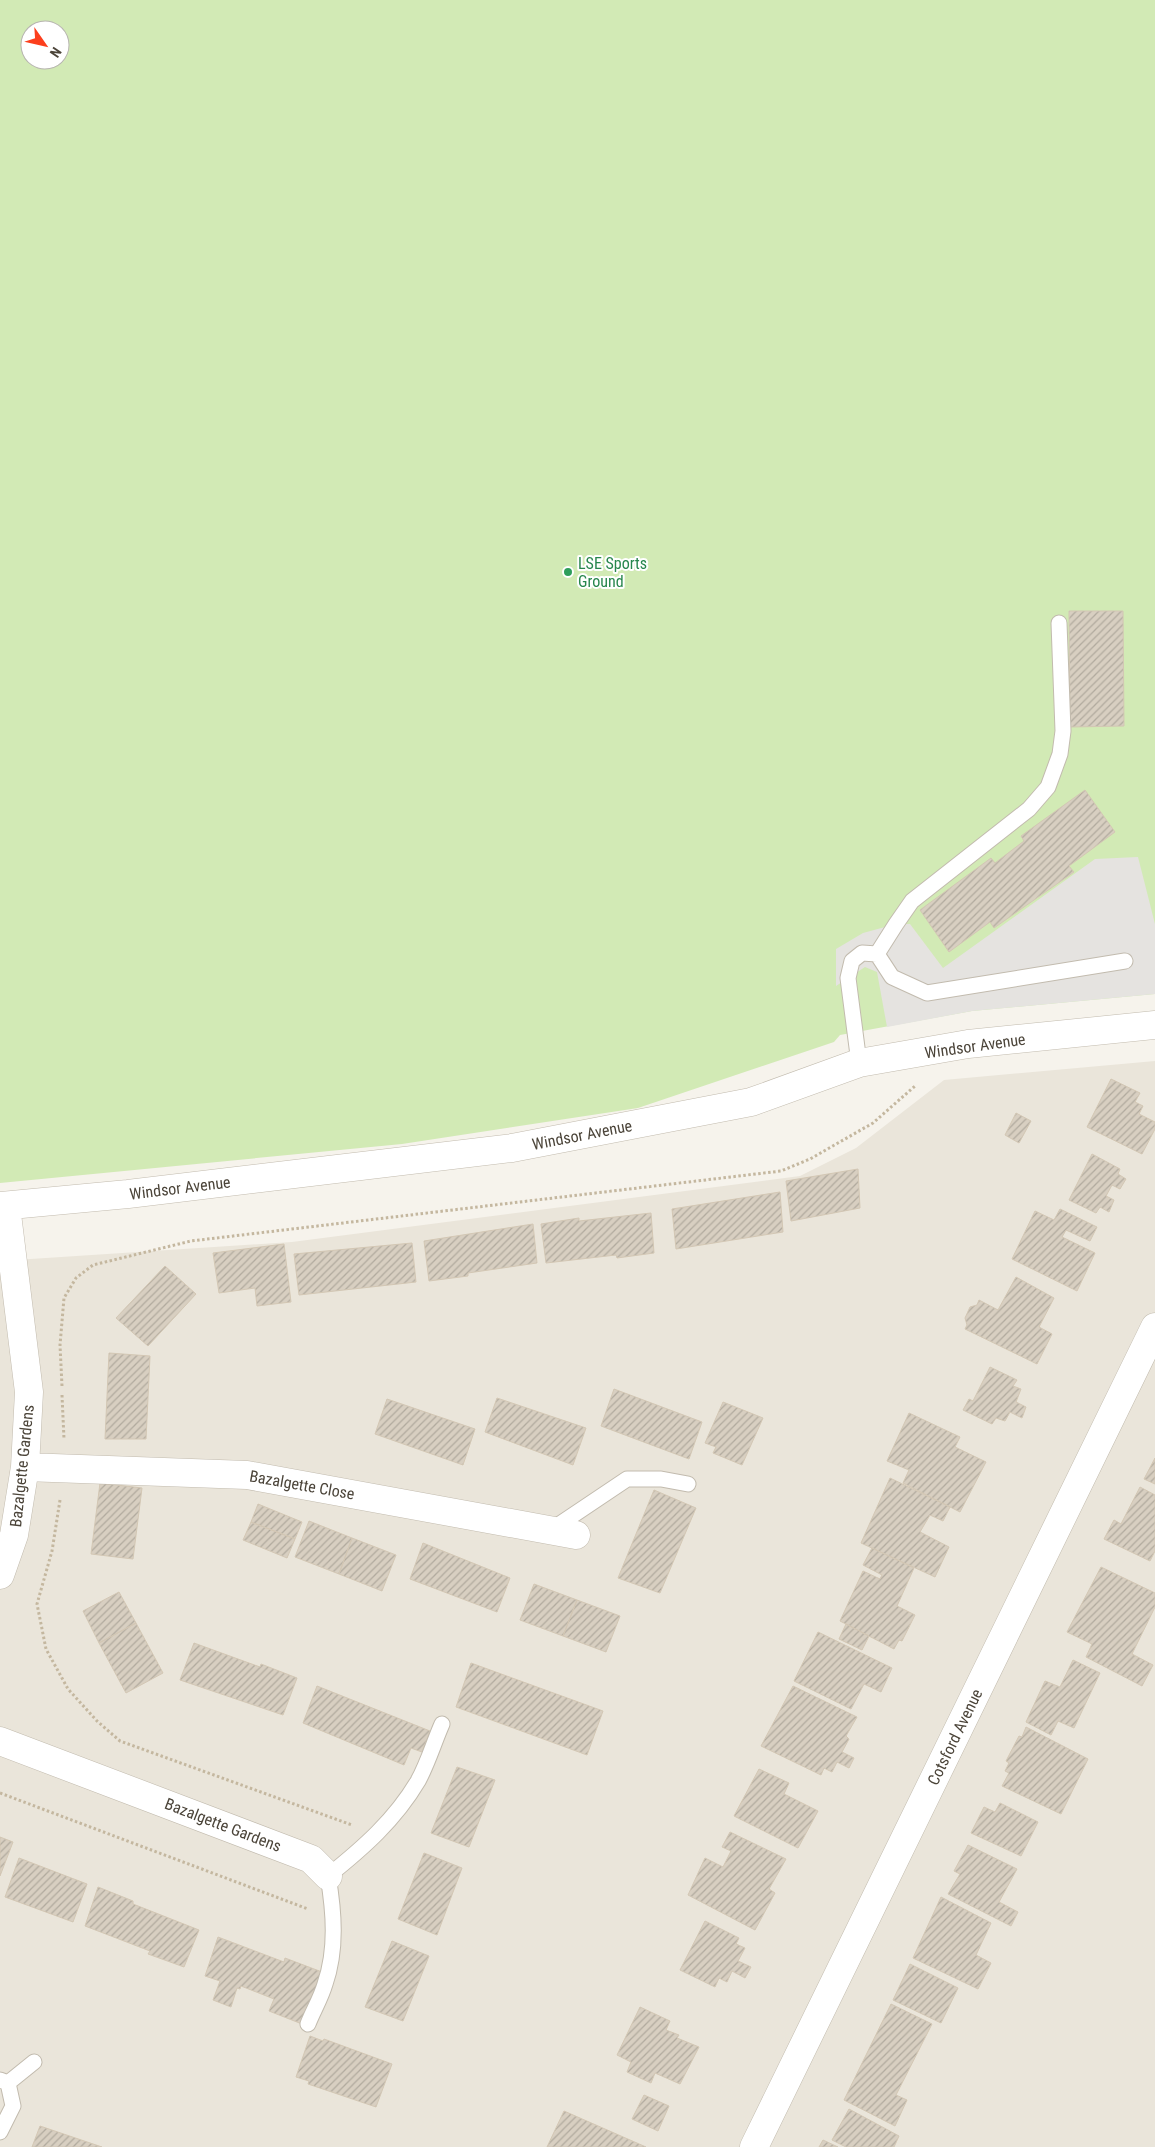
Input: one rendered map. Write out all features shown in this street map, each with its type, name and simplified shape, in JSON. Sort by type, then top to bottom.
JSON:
[{"type":"street","name":"Windsor Avenue","points":[[3,1206],[128,1194],[512,1148],[751,1102],[859,1063],[968,1044],[1155,1025]]},
{"type":"street","name":"Bazalgette Gardens","points":[[0,1575],[14,1535],[25,1467],[29,1392],[3,1206]]},
{"type":"street","name":"Cotsford Avenue","points":[[754,2147],[1155,1327]]},
{"type":"street","name":"Bazalgette Close","points":[[25,1467],[247,1475],[576,1535]]},
{"type":"street","name":"Bazalgette Gardens","points":[[0,1741],[311,1859],[328,1876]]},
{"type":"lane","points":[[878,954],[912,901],[1030,809],[1048,787],[1060,754],[1063,731],[1059,622]]},
{"type":"lane","points":[[859,1063],[848,978],[852,961],[862,953],[878,954]]},
{"type":"lane","points":[[878,954],[892,977],[927,993],[1126,961]]},
{"type":"lane","points":[[550,1531],[627,1479],[661,1479],[688,1484]]},
{"type":"lane","points":[[308,2024],[325,1984],[334,1944],[333,1912],[328,1876],[372,1839],[396,1813],[418,1780],[442,1724]]},
{"type":"lane","points":[[0,2132],[13,2106],[4,2081],[34,2062]]},
{"type":"path","points":[[372,1839],[357,1826],[120,1740],[97,1721],[68,1689],[46,1649],[37,1604],[52,1550],[65,1468],[60,1346],[64,1298],[76,1278],[93,1265],[191,1241],[780,1171],[810,1159],[873,1123],[926,1076],[942,1050]]},
{"type":"path","points":[[0,1793],[315,1912],[333,1912]]},
{"type":"shaded area","points":[[1138,857],[1155,924],[1155,994],[972,1011],[887,1027],[877,972],[865,967],[836,986],[836,949],[863,933],[896,924],[910,924],[943,968],[1095,859]]},
{"type":"shaded area","points":[[1155,1061],[1155,2147],[0,2147],[0,1261],[292,1242],[800,1176],[856,1148],[944,1080]]},
{"type":"green space","name":"LSE Sports Ground","points":[[0,0],[1155,0],[1155,994],[972,1011],[840,1035],[834,1042],[638,1108],[402,1144],[0,1183]]},
{"type":"building","points":[[1069,611],[1123,611],[1124,726],[1070,727]]},
{"type":"building","points":[[1085,790],[1115,832],[1069,866],[1074,872],[994,928],[990,922],[949,952],[920,910],[991,858],[995,863],[1024,841],[1021,836]]},
{"type":"building","points":[[1111,1079],[1140,1093],[1135,1102],[1143,1106],[1139,1114],[1155,1122],[1155,1129],[1142,1154],[1087,1127]]},
{"type":"building","points":[[1016,1113],[1031,1121],[1019,1143],[1005,1135]]},
{"type":"building","points":[[1092,1154],[1120,1169],[1118,1174],[1126,1179],[1120,1189],[1112,1185],[1106,1196],[1114,1200],[1109,1212],[1100,1207],[1096,1213],[1069,1200]]},
{"type":"building","points":[[858,1169],[860,1208],[791,1221],[786,1181]]},
{"type":"building","points":[[780,1192],[783,1232],[676,1249],[672,1209]]},
{"type":"building","points":[[1060,1209],[1097,1227],[1090,1241],[1066,1230],[1062,1237],[1095,1253],[1077,1291],[1012,1259],[1035,1211],[1054,1220]]},
{"type":"building","points":[[651,1213],[654,1253],[617,1258],[616,1255],[546,1263],[541,1224],[579,1218],[579,1221]]},
{"type":"building","points":[[533,1224],[537,1263],[429,1281],[424,1241]]},
{"type":"building","points":[[412,1243],[416,1282],[299,1295],[294,1254]]},
{"type":"building","points":[[284,1244],[291,1302],[257,1306],[255,1288],[219,1293],[213,1253]]},
{"type":"building","points":[[165,1266],[196,1294],[148,1346],[116,1318]]},
{"type":"building","points":[[1016,1277],[1054,1298],[1039,1327],[1052,1334],[1037,1364],[965,1329],[967,1325],[965,1318],[970,1307],[977,1305],[979,1300],[998,1310]]},
{"type":"building","points":[[109,1353],[150,1356],[146,1439],[105,1439]]},
{"type":"building","points":[[990,1367],[1017,1380],[1013,1386],[1021,1389],[1016,1402],[1026,1407],[1022,1418],[1010,1412],[1005,1421],[996,1418],[992,1424],[963,1410],[969,1399],[973,1401]]},
{"type":"building","points":[[614,1389],[702,1422],[689,1459],[601,1426]]},
{"type":"building","points":[[497,1398],[586,1428],[573,1465],[485,1432]]},
{"type":"building","points":[[387,1399],[475,1429],[463,1465],[375,1434]]},
{"type":"building","points":[[723,1402],[763,1418],[742,1465],[713,1453],[716,1447],[705,1443]]},
{"type":"building","points":[[909,1413],[960,1437],[955,1447],[986,1462],[960,1512],[903,1483],[909,1470],[887,1461]]},
{"type":"building","points":[[1155,1458],[1155,1484],[1144,1479]]},
{"type":"building","points":[[890,1478],[950,1507],[943,1521],[930,1515],[920,1532],[949,1547],[935,1577],[861,1543]]},
{"type":"building","points":[[100,1483],[142,1488],[133,1559],[91,1554]]},
{"type":"building","points":[[1140,1487],[1155,1495],[1155,1551],[1150,1561],[1104,1539],[1114,1520],[1121,1524]]},
{"type":"building","points":[[654,1490],[696,1508],[660,1593],[618,1578]]},
{"type":"building","points":[[258,1504],[302,1522],[295,1539],[251,1522]]},
{"type":"building","points":[[309,1521],[352,1538],[339,1574],[295,1557]]},
{"type":"building","points":[[251,1522],[295,1539],[287,1558],[243,1540]]},
{"type":"building","points":[[352,1538],[396,1555],[382,1591],[339,1574]]},
{"type":"building","points":[[423,1543],[510,1578],[497,1612],[410,1579]]},
{"type":"building","points":[[872,1548],[914,1568],[897,1606],[915,1615],[902,1641],[899,1640],[894,1649],[840,1621],[863,1571],[880,1579],[882,1575],[863,1565]]},
{"type":"building","points":[[1101,1567],[1155,1593],[1155,1607],[1132,1654],[1153,1665],[1142,1686],[1086,1657],[1092,1644],[1067,1632]]},
{"type":"building","points":[[534,1584],[577,1600],[563,1636],[520,1620]]},
{"type":"building","points":[[119,1592],[136,1623],[99,1643],[83,1611]]},
{"type":"building","points":[[577,1600],[620,1616],[606,1652],[563,1636]]},
{"type":"building","points":[[136,1623],[163,1673],[126,1693],[99,1643]]},
{"type":"building","points":[[846,1624],[869,1636],[862,1650],[839,1639]]},
{"type":"building","points":[[818,1632],[892,1668],[881,1692],[864,1684],[851,1709],[794,1681]]},
{"type":"building","points":[[194,1643],[260,1667],[261,1664],[297,1678],[283,1715],[180,1680]]},
{"type":"building","points":[[1073,1660],[1100,1673],[1074,1728],[1058,1721],[1051,1735],[1026,1722],[1045,1681],[1060,1687]]},
{"type":"building","points":[[471,1663],[603,1711],[587,1755],[456,1707]]},
{"type":"building","points":[[317,1686],[430,1731],[422,1752],[411,1748],[404,1765],[303,1723]]},
{"type":"building","points":[[793,1686],[857,1717],[846,1736],[849,1739],[842,1752],[854,1758],[849,1768],[837,1762],[832,1772],[824,1768],[821,1775],[761,1746]]},
{"type":"building","points":[[1026,1727],[1088,1759],[1061,1814],[1002,1786],[1009,1773],[1005,1771],[1009,1763],[1006,1761],[1019,1736],[1022,1737]]},
{"type":"building","points":[[457,1767],[495,1780],[469,1847],[431,1833]]},
{"type":"building","points":[[759,1769],[789,1783],[784,1794],[818,1811],[798,1848],[734,1816]]},
{"type":"building","points":[[1000,1803],[1038,1822],[1021,1856],[971,1833],[984,1807],[995,1812]]},
{"type":"building","points":[[730,1832],[786,1859],[769,1889],[775,1893],[755,1930],[688,1895],[705,1858],[723,1867],[731,1851],[722,1847]]},
{"type":"building","points":[[0,1837],[13,1842],[0,1876]]},
{"type":"building","points":[[968,1845],[1017,1869],[999,1902],[1018,1912],[1011,1926],[948,1894],[960,1874],[954,1871]]},
{"type":"building","points":[[424,1853],[462,1868],[437,1935],[398,1919]]},
{"type":"building","points":[[19,1858],[87,1884],[73,1922],[5,1897]]},
{"type":"building","points":[[98,1887],[133,1901],[133,1904],[199,1930],[184,1967],[148,1954],[150,1951],[85,1926]]},
{"type":"building","points":[[941,1897],[991,1923],[976,1955],[991,1963],[978,1989],[913,1958]]},
{"type":"building","points":[[705,1921],[739,1938],[736,1944],[745,1948],[738,1961],[751,1967],[745,1978],[732,1971],[727,1982],[719,1978],[715,1987],[680,1970]]},
{"type":"building","points":[[218,1937],[284,1962],[285,1958],[322,1972],[302,2024],[269,2011],[274,1999],[241,1986],[240,1989],[237,1988],[231,2007],[213,2000],[220,1981],[205,1976]]},
{"type":"building","points":[[392,1941],[429,1956],[403,2021],[365,2007]]},
{"type":"building","points":[[910,1964],[958,1988],[941,2023],[893,2000]]},
{"type":"building","points":[[891,2004],[932,2024],[896,2095],[907,2100],[895,2126],[844,2100]]},
{"type":"building","points":[[640,2007],[670,2021],[666,2030],[679,2035],[677,2038],[699,2047],[680,2084],[655,2073],[651,2083],[627,2072],[631,2062],[617,2055]]},
{"type":"building","points":[[310,2036],[323,2041],[324,2039],[392,2064],[376,2107],[308,2084],[309,2081],[296,2077]]},
{"type":"building","points":[[644,2095],[669,2106],[658,2131],[632,2119]]},
{"type":"building","points":[[849,2109],[899,2136],[894,2147],[846,2147],[832,2140]]},
{"type":"building","points":[[564,2111],[646,2147],[547,2147]]},
{"type":"building","points":[[40,2126],[102,2147],[32,2147]]},
{"type":"building","points":[[823,2140],[838,2147],[819,2147]]},
{"type":"place","name":"LSE Sports Ground","points":[[568,572]]}]
